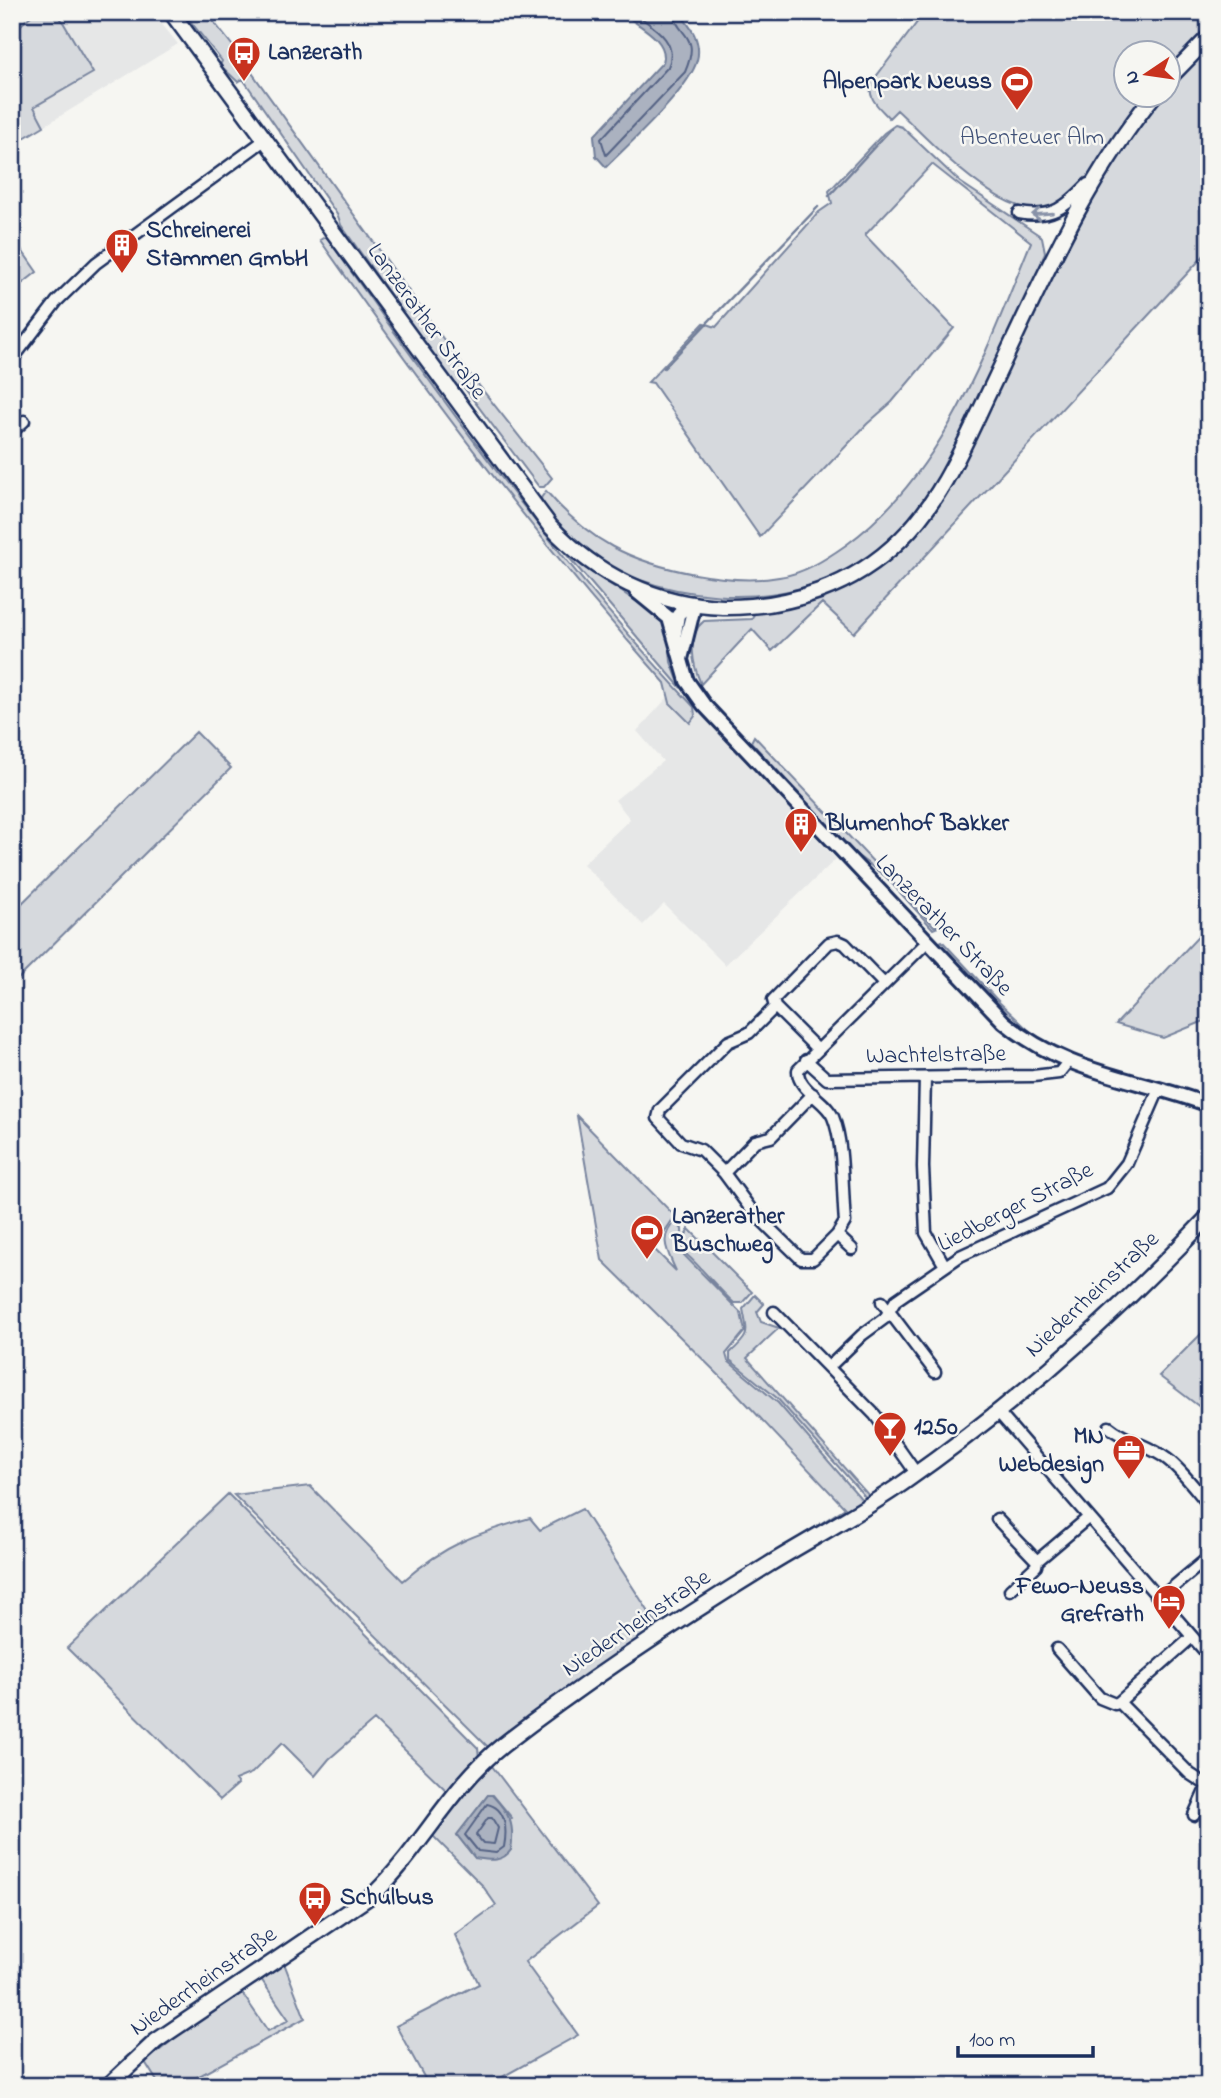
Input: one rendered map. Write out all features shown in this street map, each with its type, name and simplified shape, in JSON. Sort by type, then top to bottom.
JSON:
[{"type":"main road","name":"Lanzerather Straße","points":[[171,12],[267,139],[531,503],[565,542],[600,570],[621,582],[689,603],[752,606],[807,596],[860,572],[902,539],[923,515],[945,481],[1098,174],[1145,108]]},
{"type":"main road","points":[[1182,65],[1209,37]]},
{"type":"main road","name":"Niederrheinstraße","points":[[108,2086],[156,2041],[375,1892],[402,1865],[454,1794],[502,1746],[708,1602],[916,1473],[998,1412],[1134,1291],[1209,1216]]},
{"type":"street","points":[[12,360],[57,301],[90,267],[267,139]]},
{"type":"street","points":[[1019,213],[1037,216],[1056,212],[1073,200],[1098,174]]},
{"type":"street","points":[[12,432],[24,421]]},
{"type":"street","name":"Lanzerather Straße","points":[[621,582],[664,611],[673,625],[687,681],[704,705],[926,943],[1004,1022],[1036,1047],[1067,1063],[1209,1105]]},
{"type":"street","points":[[674,636],[678,615],[689,603],[693,611],[681,660]]},
{"type":"street","points":[[884,983],[845,944],[833,941],[775,997],[775,1007],[749,1034],[727,1042],[658,1114],[660,1122],[681,1143],[701,1150],[724,1173],[753,1212],[800,1259],[813,1259],[838,1235],[845,1222],[837,1130],[832,1114],[797,1074],[806,1060],[926,943]]},
{"type":"street","points":[[775,1007],[817,1049]]},
{"type":"street","name":"Wachtelstraße","points":[[806,1060],[827,1079],[1056,1074],[1063,1072],[1067,1063]]},
{"type":"street","points":[[925,1078],[923,1167],[926,1233],[945,1266]]},
{"type":"street","name":"Liedberger Straße","points":[[829,1367],[890,1312],[896,1300],[945,1266],[982,1244],[1107,1188],[1127,1163],[1158,1089]]},
{"type":"street","points":[[724,1173],[755,1141],[771,1136],[813,1094]]},
{"type":"street","points":[[838,1235],[852,1249]]},
{"type":"street","points":[[882,1302],[935,1372]]},
{"type":"street","points":[[774,1312],[875,1415],[916,1473]]},
{"type":"street","points":[[998,1412],[1209,1657]]},
{"type":"street","points":[[1109,1427],[1129,1441],[1152,1449],[1170,1460],[1209,1505]]},
{"type":"street","points":[[1010,1590],[1036,1566],[1037,1561],[1089,1517]]},
{"type":"street","points":[[997,1519],[1037,1561]]},
{"type":"street","points":[[1160,1598],[1209,1557]]},
{"type":"street","points":[[1057,1650],[1100,1698],[1115,1704],[1192,1637]]},
{"type":"street","points":[[1119,1702],[1190,1774],[1208,1784],[1194,1815]]},
{"type":"shaded area","points":[[57,12],[152,12],[178,44],[44,126],[33,107],[92,73]]},
{"type":"shaded area","points":[[668,697],[690,723],[695,716],[694,707],[836,859],[725,965],[664,904],[643,925],[583,864],[630,819],[615,800],[663,761],[637,731]]},
{"type":"green space","points":[[35,12],[57,12],[93,73],[34,107],[44,126],[12,145],[12,33]]},
{"type":"green space","points":[[183,12],[206,12],[232,45],[454,354],[552,478],[544,487],[539,487],[462,385],[455,387],[243,79],[238,82],[220,65],[222,61]]},
{"type":"green space","name":"Alpenpark Neuss","points":[[911,12],[1209,12],[1209,27],[1182,57],[1182,38],[1112,38],[1112,108],[1139,108],[1089,177],[1065,201],[1045,210],[1023,207],[999,197],[952,162],[897,110],[889,118],[874,102],[872,82],[918,21]]},
{"type":"green space","points":[[1209,46],[1209,250],[854,633],[822,603],[772,651],[752,629],[701,684],[694,660],[693,642],[698,627],[704,621],[752,619],[754,614],[820,598],[841,589],[894,554],[1005,370],[1110,166],[1153,108],[1182,108],[1182,73]]},
{"type":"green space","points":[[895,125],[902,127],[960,182],[1042,237],[1045,252],[985,387],[933,491],[906,526],[875,554],[839,575],[800,588],[760,595],[718,595],[676,590],[623,573],[580,546],[545,509],[541,498],[546,491],[595,536],[631,556],[705,576],[768,579],[805,569],[846,545],[880,516],[910,483],[936,447],[979,367],[1031,242],[932,164],[865,235],[954,328],[892,402],[867,424],[760,537],[653,383],[648,382],[704,323],[716,327],[819,212],[832,203],[829,191],[884,133]]},
{"type":"green space","points":[[12,236],[37,272],[14,290],[12,287]]},
{"type":"green space","points":[[326,236],[457,418],[548,537],[595,595],[694,707],[695,716],[690,723],[670,703],[665,683],[573,576],[443,411],[320,240]]},
{"type":"green space","points":[[554,540],[590,571],[663,619],[669,634],[671,662],[681,688]]},
{"type":"green space","points":[[196,732],[231,768],[12,985],[12,913]]},
{"type":"green space","points":[[754,736],[934,926],[940,926],[933,929],[886,877],[854,853],[751,742]]},
{"type":"green space","points":[[1209,925],[1209,1019],[1163,1038],[1116,1024]]},
{"type":"green space","points":[[942,941],[1040,1041],[1038,1044],[979,992],[938,943]]},
{"type":"green space","points":[[577,1116],[675,1216],[657,1243],[650,1236],[647,1225],[635,1230],[676,1271],[666,1246],[667,1234],[675,1222],[682,1229],[683,1254],[741,1313],[745,1331],[726,1354],[728,1361],[778,1403],[864,1502],[665,1623],[845,1508],[731,1387],[602,1260]]},
{"type":"green space","points":[[689,1229],[752,1292],[742,1303],[734,1303],[686,1254],[683,1240]]},
{"type":"green space","points":[[755,1295],[764,1304],[757,1312],[761,1322],[779,1328],[747,1358],[871,1498],[868,1500],[777,1398],[730,1360],[730,1353],[746,1334],[743,1309]]},
{"type":"green space","points":[[1206,1329],[1209,1331],[1209,1414],[1159,1376]]},
{"type":"green space","points":[[310,1486],[403,1581],[463,1541],[530,1518],[540,1530],[582,1509],[658,1626],[656,1631],[489,1748],[234,1495]]},
{"type":"green space","points":[[228,1494],[478,1748],[479,1758],[449,1793],[374,1720],[329,1759],[315,1776],[282,1743],[252,1773],[235,1780],[238,1784],[220,1800],[67,1648]]},
{"type":"green space","points":[[492,1766],[598,1906],[525,1962],[578,2035],[486,2086],[429,2086],[396,2026],[479,1984],[455,1935],[496,1905],[482,1885],[431,1834],[460,1796]],"holes":[[[488,1795],[493,1795],[512,1818],[475,1858],[457,1835]]]},
{"type":"green space","points":[[284,1963],[305,2018],[181,2086],[160,2086],[145,2062],[190,2026],[242,1993],[268,2031],[289,2020],[261,1979]]},
{"type":"water","points":[[621,12],[678,12],[694,34],[698,53],[692,72],[671,101],[606,167],[596,156],[594,136],[663,62],[664,54],[650,33]]},
{"type":"water","points":[[488,1795],[492,1795],[507,1814],[512,1833],[511,1850],[504,1857],[495,1860],[475,1858],[457,1835]]},
{"type":"waterway","points":[[829,196],[891,129]]},
{"type":"waterway","points":[[664,368],[818,207]]},
{"type":"place","name":"Lanzerath","points":[[244,83]]},
{"type":"place","name":"Alpenpark Neuss","points":[[1017,112]]},
{"type":"place","name":"Schreinerei Stammen GmbH","points":[[122,275]]},
{"type":"place","name":"Blumenhof Bakker","points":[[801,854]]},
{"type":"place","name":"Lanzerather Buschweg","points":[[647,1261]]},
{"type":"place","name":"1250","points":[[890,1458]]},
{"type":"place","name":"MN Webdesign","points":[[1129,1481]]},
{"type":"place","name":"Fewo-Neuss Grefrath","points":[[1169,1631]]},
{"type":"place","name":"Schulbus","points":[[315,1928]]},
{"type":"park label","name":"Abenteuer Alm","points":[[1032,138]]}]
